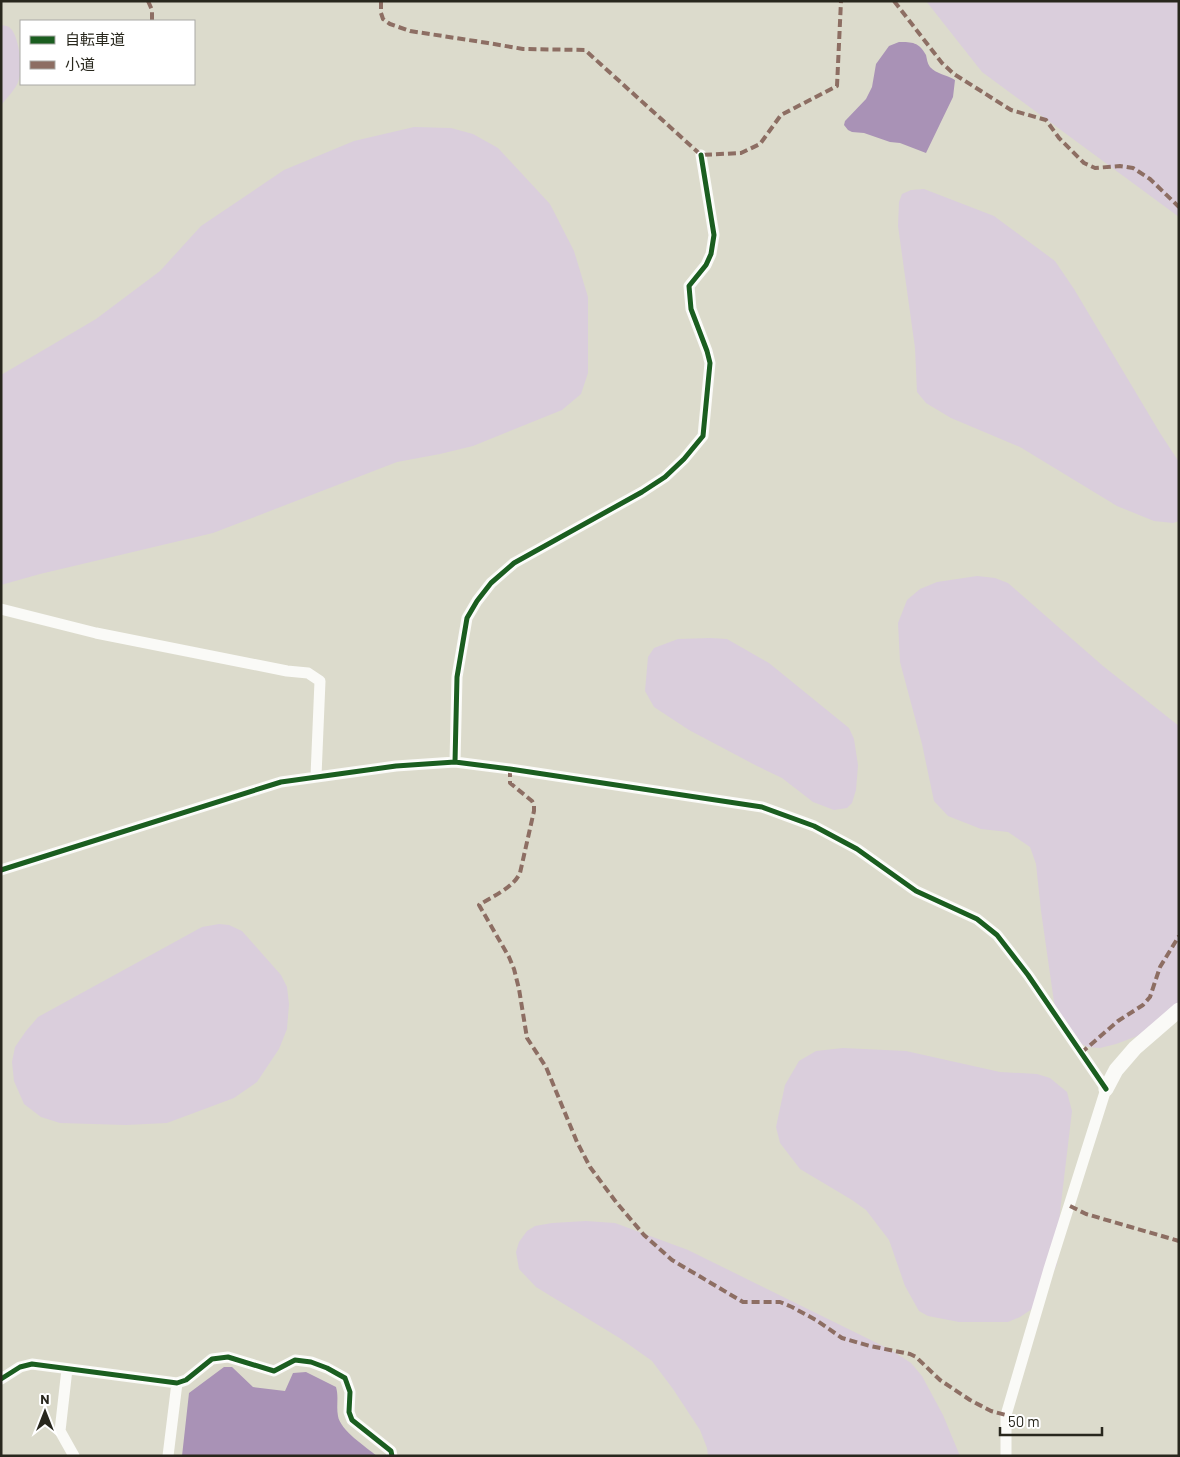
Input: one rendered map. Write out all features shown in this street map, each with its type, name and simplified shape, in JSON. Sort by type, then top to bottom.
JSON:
[{"type":"street","points":[[455,762],[457,677],[467,618],[477,600],[491,583],[514,563],[666,477],[703,436],[710,363],[690,309],[689,286],[706,265],[711,254],[714,235],[701,155]]},
{"type":"street","points":[[1,609],[96,633],[287,671],[308,673],[320,681],[316,776]]},
{"type":"street","points":[[1,870],[281,782],[396,766],[455,762],[762,807],[814,826],[857,849],[916,891],[977,919],[997,935],[1028,974],[1106,1090]]},
{"type":"street","points":[[1006,1456],[1006,1415],[1049,1269],[1106,1090],[1116,1070],[1135,1048],[1179,1010]]},
{"type":"street","points":[[1,1379],[20,1367],[32,1364],[177,1383],[186,1380],[212,1359],[228,1357],[274,1371],[295,1360],[310,1362],[327,1368],[344,1378],[350,1392],[349,1412],[352,1420],[391,1452],[392,1456]]},
{"type":"street","points":[[67,1369],[60,1430],[74,1456]]},
{"type":"street","points":[[168,1456],[177,1383]]},
{"type":"shaded area","points":[[926,1],[1179,1],[1179,217],[982,72]]},
{"type":"shaded area","points":[[1,25],[9,27],[18,44],[20,74],[12,93],[1,105]]},
{"type":"shaded area","points":[[899,42],[918,45],[926,55],[928,64],[932,69],[955,80],[953,97],[926,153],[900,143],[890,142],[864,133],[852,132],[844,125],[845,121],[866,99],[872,87],[876,64],[889,46]]},
{"type":"shaded area","points":[[414,127],[451,128],[473,134],[498,148],[550,204],[574,251],[588,297],[588,373],[581,394],[562,410],[473,446],[397,462],[213,533],[1,585],[1,375],[96,319],[160,271],[201,226],[284,170],[354,141]]},
{"type":"shaded area","points":[[924,189],[994,216],[1055,261],[1179,462],[1179,521],[1173,523],[1154,521],[1117,506],[1020,447],[951,418],[926,403],[917,392],[915,348],[898,226],[899,202],[902,194],[911,190]]},
{"type":"shaded area","points":[[977,576],[995,578],[1008,583],[1103,666],[1179,726],[1179,1008],[1140,1035],[1116,1044],[1100,1048],[1088,1047],[1067,1038],[1056,1016],[1036,864],[1030,847],[1008,832],[981,829],[948,816],[934,801],[922,744],[900,662],[898,623],[907,600],[920,589],[937,582]]},
{"type":"shaded area","points":[[678,639],[727,639],[769,663],[849,728],[854,739],[858,765],[856,790],[852,803],[847,808],[834,810],[813,802],[782,778],[689,730],[654,707],[645,691],[648,657],[654,648]]},
{"type":"shaded area","points":[[219,924],[229,925],[242,931],[281,975],[287,987],[289,1004],[287,1029],[279,1049],[257,1082],[234,1098],[167,1123],[126,1125],[60,1123],[41,1117],[24,1104],[14,1081],[12,1062],[15,1047],[38,1017],[202,927]]},
{"type":"shaded area","points":[[843,1048],[906,1051],[1000,1072],[1037,1074],[1050,1078],[1067,1092],[1072,1111],[1060,1212],[1057,1264],[1047,1287],[1035,1307],[1008,1322],[959,1322],[928,1316],[919,1311],[905,1286],[889,1240],[866,1210],[800,1169],[780,1143],[776,1127],[785,1085],[799,1061],[816,1051]]},
{"type":"shaded area","points":[[586,1221],[615,1223],[688,1250],[891,1350],[911,1363],[922,1376],[943,1415],[960,1456],[708,1456],[700,1430],[652,1361],[621,1339],[536,1287],[519,1269],[516,1252],[519,1242],[527,1231],[535,1226],[552,1223]]},
{"type":"shaded area","points":[[224,1367],[232,1367],[253,1387],[285,1391],[293,1373],[306,1372],[336,1387],[337,1412],[343,1427],[377,1456],[182,1456],[189,1393]]},
{"type":"marked path","points":[[148,1],[152,10],[152,20]]},
{"type":"marked path","points":[[381,1],[383,19],[390,24],[410,31],[523,49],[585,50],[701,155],[741,153],[760,144],[781,115],[837,86],[841,1]]},
{"type":"marked path","points":[[894,1],[942,63],[954,74],[1011,110],[1046,120],[1059,138],[1084,163],[1095,168],[1120,166],[1133,168],[1150,179],[1179,207]]},
{"type":"marked path","points":[[510,769],[510,783],[532,801],[534,805],[520,873],[508,887],[479,905],[514,969],[527,1038],[546,1067],[577,1142],[590,1167],[616,1202],[644,1235],[672,1260],[743,1302],[780,1302],[816,1320],[842,1338],[910,1354],[916,1357],[940,1380],[970,1400],[991,1411],[1006,1415]]},
{"type":"marked path","points":[[1081,1053],[1118,1021],[1143,1005],[1150,997],[1160,967],[1179,936]]},
{"type":"marked path","points":[[1070,1206],[1086,1214],[1179,1241]]},
{"type":"cycle path","points":[[455,762],[457,677],[467,618],[477,601],[491,583],[514,563],[642,492],[665,477],[684,459],[703,436],[710,363],[691,309],[689,286],[706,265],[711,254],[714,235],[701,155]]},
{"type":"cycle path","points":[[1,870],[281,782],[396,766],[455,762],[762,807],[814,826],[857,849],[916,891],[977,919],[997,935],[1028,975],[1106,1089]]},
{"type":"cycle path","points":[[1,1379],[20,1367],[32,1364],[177,1383],[186,1380],[212,1359],[228,1357],[274,1371],[295,1360],[311,1362],[345,1378],[350,1392],[349,1412],[352,1420],[391,1451],[392,1456]]}]
